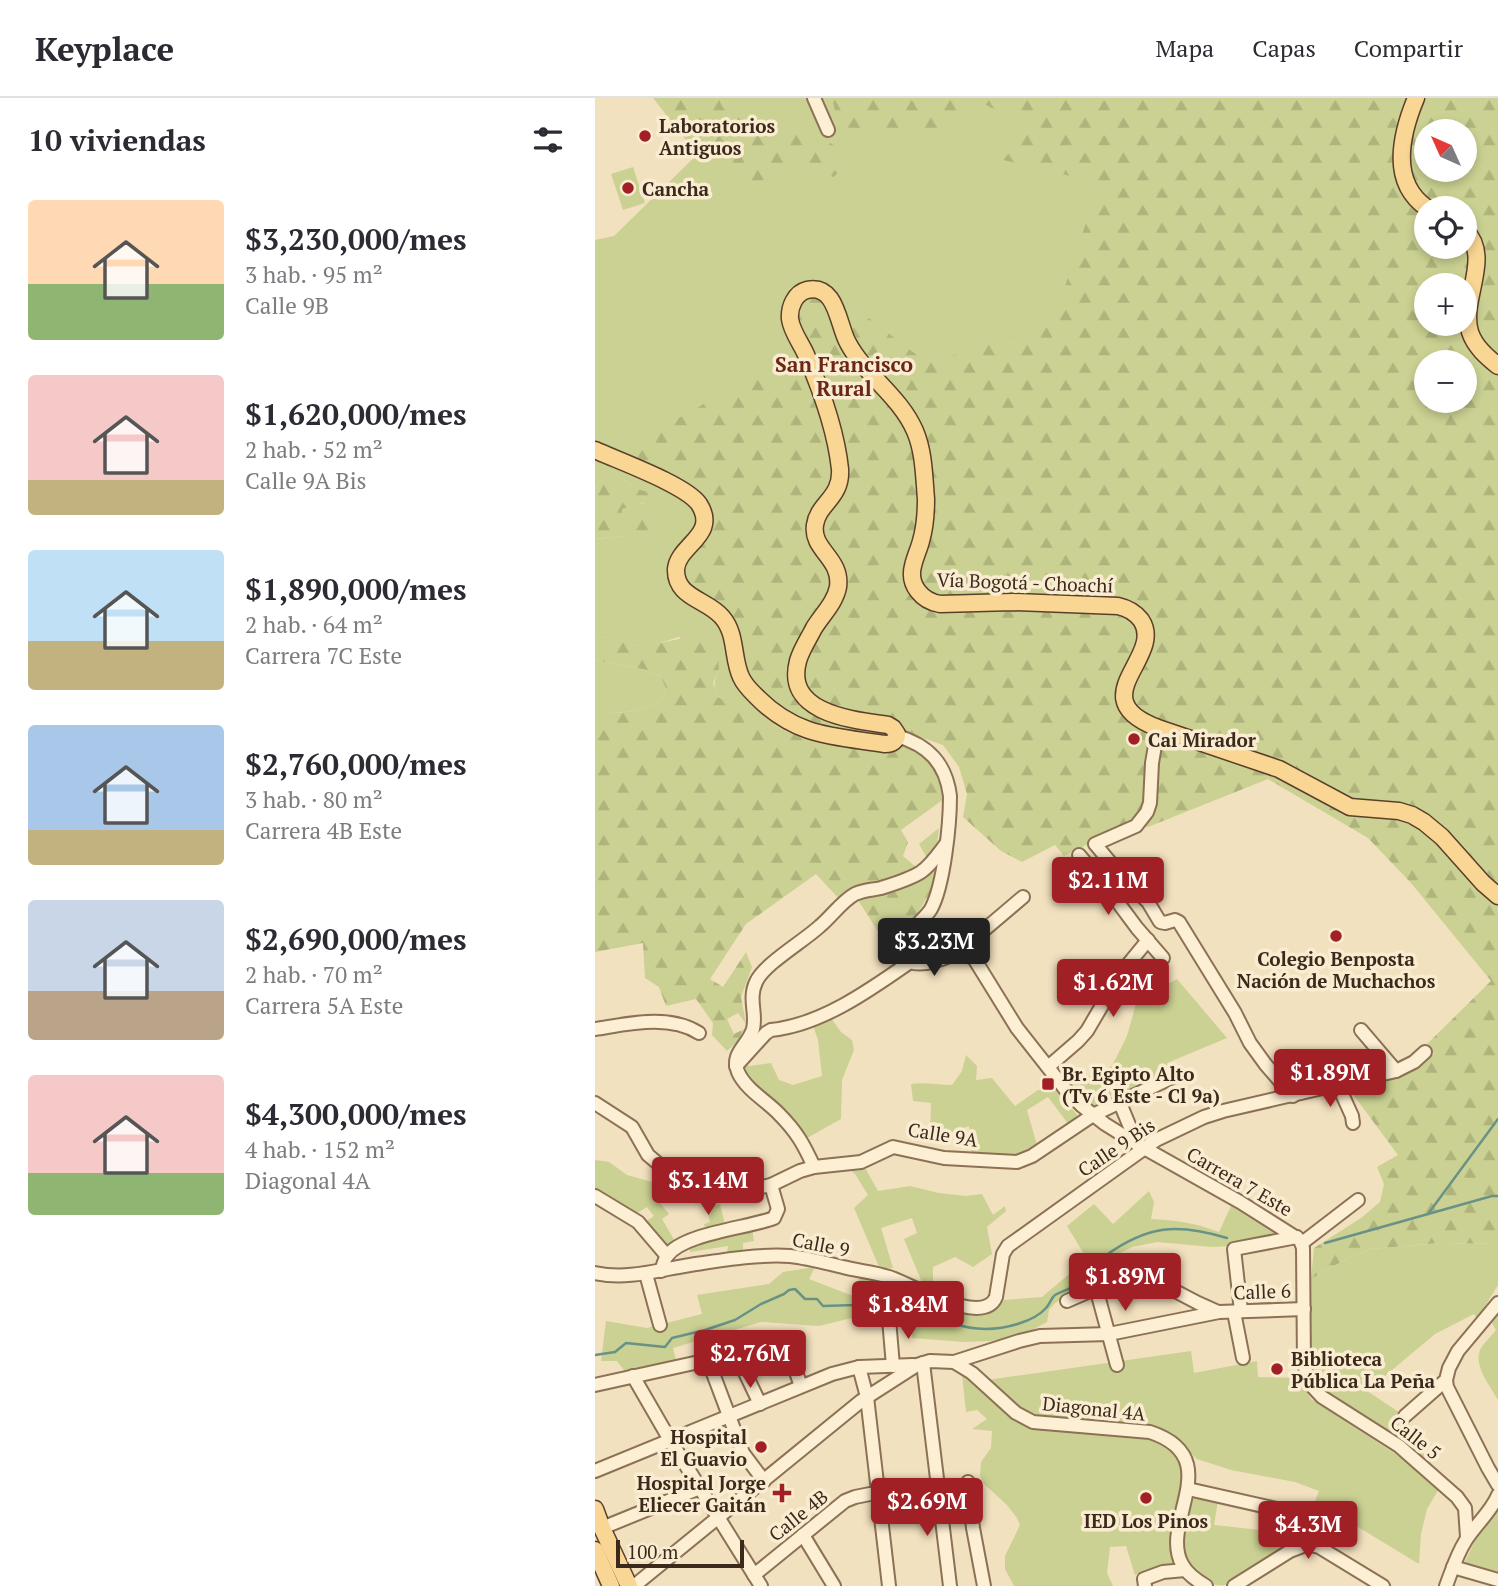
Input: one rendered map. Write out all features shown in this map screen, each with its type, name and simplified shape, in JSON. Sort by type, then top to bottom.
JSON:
[{"type":"main road","points":[[1414,197],[1403,178],[1401,159],[1406,127],[1416,98]]},
{"type":"main road","points":[[1476,259],[1468,315],[1470,331],[1481,351],[1498,366]]},
{"type":"main road","name":"Vía Bogotá - Choachí","points":[[897,736],[895,729],[888,725],[837,717],[815,706],[799,688],[796,678],[800,654],[834,599],[838,581],[834,564],[818,543],[814,529],[818,516],[838,486],[838,461],[824,403],[790,320],[795,298],[807,290],[823,292],[832,300],[850,348],[905,412],[916,434],[922,458],[926,510],[924,531],[912,571],[913,582],[925,598],[940,604],[1013,602],[1118,606],[1132,611],[1142,622],[1146,632],[1146,642],[1124,689],[1124,698],[1135,716],[1158,728],[1279,769],[1350,807],[1399,811],[1412,815],[1442,837],[1498,896]]},
{"type":"main road","points":[[595,450],[680,488],[698,502],[703,516],[702,531],[679,559],[676,569],[679,583],[688,594],[709,606],[725,620],[731,633],[741,677],[747,687],[772,712],[811,732],[885,744],[893,743],[897,736]]},
{"type":"main road","points":[[595,1509],[632,1586]]},
{"type":"main road","points":[[595,1550],[611,1586]]},
{"type":"street","points":[[814,98],[828,130]]},
{"type":"street","points":[[1158,728],[1151,763],[1150,803],[1147,812],[1136,826],[1095,845],[1148,902],[1160,922],[1175,920],[1180,924],[1230,1004],[1250,1043],[1293,1096]]},
{"type":"street","points":[[897,736],[923,746],[935,758],[943,771],[950,796],[938,892],[926,916],[902,945],[903,954],[909,962],[918,964],[957,953],[1023,897]]},
{"type":"street","points":[[814,1167],[801,1139],[743,1080],[736,1066],[738,1051],[753,1028],[752,994],[759,976],[820,927],[854,895],[860,891],[884,887],[920,872],[946,844]]},
{"type":"street","points":[[1079,855],[1163,958]]},
{"type":"street","points":[[1048,1068],[1087,1031],[1117,979],[1147,940]]},
{"type":"street","name":"Carrera 7 Este","points":[[957,953],[966,953],[975,960],[1012,1020],[1048,1068],[1093,1115],[1299,1240],[1304,1308],[1304,1364],[1313,1388]]},
{"type":"street","points":[[736,1066],[766,1033],[807,1023],[868,991],[909,962]]},
{"type":"street","points":[[595,1029],[641,1023],[667,1023],[682,1025],[699,1033]]},
{"type":"street","points":[[1361,1030],[1396,1071]]},
{"type":"street","name":"Calle 9 Bis","points":[[993,1303],[1003,1254],[1012,1242],[1141,1146],[1203,1117],[1396,1071],[1414,1062],[1425,1052]]},
{"type":"street","name":"Calle 9A","points":[[595,1103],[632,1126],[648,1155],[661,1166],[691,1177],[749,1188],[771,1185],[814,1167],[861,1162],[897,1146],[927,1155],[1017,1162],[1032,1156],[1093,1115],[1175,1076]]},
{"type":"street","points":[[1338,1085],[1353,1123]]},
{"type":"street","points":[[1120,1103],[1141,1146]]},
{"type":"street","points":[[661,1271],[667,1256],[677,1247],[702,1237],[772,1219],[778,1209],[771,1185]]},
{"type":"street","points":[[595,1196],[638,1222],[667,1256]]},
{"type":"street","points":[[1243,1358],[1237,1311],[1234,1249],[1299,1240],[1358,1200]]},
{"type":"street","name":"Calle 9","points":[[595,1273],[625,1276],[731,1259],[789,1256],[889,1277],[951,1304],[977,1307],[993,1303]]},
{"type":"street","points":[[646,1274],[660,1325]]},
{"type":"street","points":[[1067,1301],[1121,1278],[1134,1276],[1163,1284],[1219,1312]]},
{"type":"street","points":[[1096,1288],[1117,1365]]},
{"type":"street","points":[[1498,1303],[1458,1351],[1446,1381],[1498,1485]]},
{"type":"street","name":"Calle 6","points":[[595,1471],[832,1374],[859,1367],[954,1362],[1040,1336],[1109,1334],[1219,1312],[1304,1308]]},
{"type":"street","points":[[889,1320],[893,1366]]},
{"type":"street","points":[[730,1341],[760,1404]]},
{"type":"street","points":[[791,1358],[801,1387]]},
{"type":"street","points":[[595,1385],[708,1360],[743,1453],[764,1480]]},
{"type":"street","name":"Diagonal 4A","points":[[954,1362],[972,1373],[1016,1413],[1033,1422],[1142,1430],[1166,1439],[1180,1453],[1188,1471],[1188,1489],[1177,1542],[1180,1561],[1185,1570]]},
{"type":"street","points":[[632,1586],[652,1580],[719,1517],[764,1480],[867,1397],[920,1364],[950,1586]]},
{"type":"street","points":[[859,1367],[867,1397],[889,1586]]},
{"type":"street","points":[[633,1376],[758,1583]]},
{"type":"street","points":[[1405,1416],[1446,1381]]},
{"type":"street","name":"Calle 5","points":[[1313,1388],[1322,1397],[1399,1446],[1457,1497],[1465,1508],[1467,1537]]},
{"type":"street","points":[[968,1482],[984,1586]]},
{"type":"street","points":[[602,1528],[700,1489]]},
{"type":"street","points":[[1188,1489],[1290,1512],[1300,1546]]},
{"type":"street","name":"Calle 4B","points":[[758,1583],[803,1535],[845,1501],[870,1494]]},
{"type":"street","points":[[1446,1586],[1460,1549],[1491,1509],[1498,1495]]},
{"type":"street","points":[[803,1535],[834,1586]]},
{"type":"street","points":[[1242,1584],[1300,1546],[1308,1544],[1383,1586]]},
{"type":"street","points":[[1453,1567],[1498,1580]]},
{"type":"street","points":[[886,1570],[900,1586]]},
{"type":"street","points":[[1144,1583],[1163,1572],[1185,1570],[1206,1586]]},
{"type":"green space","points":[[653,98],[721,98],[724,109],[730,109],[742,119],[768,121],[776,132],[815,132],[839,149],[848,163],[833,177],[800,166],[756,183],[734,172],[707,167]]},
{"type":"green space","points":[[681,98],[1498,98],[1498,849],[791,345],[800,365],[776,373],[740,538],[613,453],[595,445],[595,240],[614,236],[717,135]]},
{"type":"green space","points":[[832,98],[969,98],[936,132],[840,131]]},
{"type":"green space","points":[[973,98],[1498,98],[1498,1244],[1439,1243],[1370,1249],[1311,1279],[1314,1248],[1361,1218],[1380,1202],[1384,1184],[1377,1167],[1398,1155],[1349,1089],[1402,1076],[1418,1067],[1434,1054],[1427,1044],[1491,981],[1411,883],[1368,838],[1268,779],[1148,827],[1128,824],[1064,856],[1055,845],[1022,862],[1001,851],[963,817],[967,794],[959,767],[943,745],[917,736],[912,744],[934,768],[944,799],[901,830],[908,842],[903,856],[917,868],[927,858],[919,844],[939,828],[932,889],[917,914],[887,946],[853,892],[840,900],[816,874],[746,924],[710,979],[723,987],[746,952],[752,967],[741,997],[746,1024],[738,1013],[727,1019],[734,1034],[744,1029],[737,1042],[727,1051],[712,1035],[713,1023],[696,999],[666,1006],[659,987],[645,978],[643,943],[595,952],[595,713],[630,712],[647,708],[663,696],[666,689],[661,677],[647,670],[595,660],[595,639],[611,638],[637,646],[693,637],[709,641],[717,645],[719,669],[713,683],[718,697],[788,732],[803,736],[767,714],[722,623],[674,584],[700,522],[690,501],[603,458],[694,410],[732,386],[800,366],[784,324],[785,306],[788,296],[815,284],[826,285],[927,363],[1052,326],[1099,183],[1003,160],[1030,128]]},
{"type":"green space","name":"Cancha","points":[[633,167],[645,203],[623,210],[611,174]]},
{"type":"green space","points":[[595,455],[673,489],[698,509],[709,610],[808,737],[760,720],[723,701],[715,689],[719,669],[679,637],[639,646],[607,638],[595,639],[595,539],[623,536],[630,518],[622,516],[622,509],[645,503],[635,488],[622,478],[600,481],[595,490]]},
{"type":"green space","points":[[622,478],[635,488],[650,493],[653,500],[622,509],[622,516],[650,510],[661,518],[661,524],[638,534],[595,539],[595,490],[600,481]]},
{"type":"green space","points":[[595,660],[647,670],[661,677],[666,689],[663,696],[647,708],[630,712],[595,713]]},
{"type":"green space","points":[[1177,979],[1227,1038],[1167,1063],[1172,1073],[1095,1108],[1068,1086],[1112,1066],[1127,1036],[1137,1000]]},
{"type":"green space","points":[[828,1014],[841,1032],[852,1040],[854,1050],[842,1080],[841,1119],[807,1138],[740,1068],[743,1063],[749,1066],[771,1063],[779,1080],[793,1085],[822,1076],[818,1040],[812,1023]]},
{"type":"green space","points":[[966,1055],[977,1066],[976,1080],[992,1078],[1015,1106],[1038,1090],[1056,1091],[1080,1118],[1069,1125],[1048,1097],[1027,1110],[1037,1145],[1018,1157],[972,1154],[969,1126],[930,1140],[931,1103],[913,1101],[911,1084],[952,1085],[962,1071]]},
{"type":"green space","points":[[595,1160],[609,1162],[627,1175],[667,1186],[655,1197],[669,1214],[662,1219],[676,1243],[665,1247],[644,1223],[654,1216],[647,1207],[634,1215],[595,1190]]},
{"type":"green space","points":[[864,1166],[878,1191],[910,1186],[966,1196],[982,1194],[993,1215],[1005,1206],[1006,1211],[987,1227],[992,1254],[973,1267],[955,1257],[933,1267],[933,1286],[923,1285],[904,1239],[917,1233],[912,1218],[881,1228],[893,1268],[880,1269],[854,1208],[868,1195],[849,1169]]},
{"type":"green space","points":[[1149,1191],[1154,1202],[1151,1219],[1185,1222],[1219,1232],[1231,1206],[1279,1236],[1232,1246],[1157,1242],[1132,1247],[1102,1262],[1089,1273],[1083,1285],[1054,1304],[1049,1310],[1047,1322],[1021,1336],[964,1342],[912,1338],[910,1319],[884,1310],[819,1326],[761,1322],[673,1348],[676,1360],[626,1373],[617,1361],[601,1361],[606,1321],[647,1328],[702,1314],[697,1295],[769,1284],[783,1272],[815,1267],[809,1279],[853,1296],[860,1278],[881,1280],[915,1293],[931,1303],[962,1312],[991,1310],[1004,1300],[1042,1297],[1087,1259],[1067,1226],[1094,1204],[1113,1224]]},
{"type":"green space","points":[[720,1204],[726,1229],[707,1234],[704,1224],[710,1222],[706,1207]]},
{"type":"green space","points":[[752,1228],[754,1241],[743,1243],[743,1251],[727,1253],[728,1246],[690,1252],[690,1243]]},
{"type":"green space","points":[[1439,1243],[1498,1244],[1498,1285],[1477,1319],[1474,1314],[1435,1334],[1367,1391],[1405,1416],[1433,1467],[1398,1437],[1325,1393],[1311,1380],[1311,1279],[1370,1249]]},
{"type":"green space","points":[[1498,1315],[1498,1400],[1480,1368],[1479,1354],[1496,1330],[1492,1323]]},
{"type":"green space","points":[[1191,1351],[1194,1373],[1257,1361],[1258,1377],[1299,1378],[1311,1399],[1403,1459],[1440,1487],[1427,1509],[1421,1534],[1419,1564],[1315,1501],[1319,1491],[1295,1482],[1231,1470],[1197,1459],[1168,1434],[1150,1426],[1039,1418],[1011,1401],[987,1380]]},
{"type":"green space","points":[[962,1374],[1017,1420],[1154,1437],[1175,1452],[1183,1483],[1170,1547],[1173,1564],[1135,1575],[1126,1546],[1110,1547],[1107,1573],[1113,1586],[1014,1586],[1005,1569],[1005,1556],[1020,1525],[1007,1505],[984,1484],[980,1476],[981,1462],[991,1448],[992,1431],[972,1429],[987,1419],[977,1410],[966,1412]]},
{"type":"green space","points":[[1194,1497],[1218,1501],[1214,1525],[1288,1533],[1292,1540],[1232,1582],[1222,1585],[1209,1582],[1192,1570],[1184,1556],[1185,1535]]},
{"type":"green space","points":[[1498,1506],[1498,1575],[1464,1564],[1476,1538]]},
{"type":"waterway","points":[[1428,1214],[1498,1119]]},
{"type":"waterway","points":[[1325,1243],[1498,1196]]},
{"type":"waterway","points":[[595,1355],[615,1352],[626,1343],[665,1347],[672,1338],[735,1320],[761,1304],[795,1289],[805,1299],[817,1299],[823,1306],[855,1305],[885,1295],[960,1326],[1001,1328],[1018,1324],[1041,1313],[1055,1295],[1074,1284],[1088,1267],[1135,1238],[1178,1229],[1227,1238]]},
{"type":"place","name":"Laboratorios Antiguos","points":[[645,136]]},
{"type":"place","name":"Cancha","points":[[628,188]]},
{"type":"place","name":"Cai Mirador","points":[[1134,739]]},
{"type":"place","name":"Colegio Benposta Nación de Muchachos","points":[[1336,936]]},
{"type":"place","name":"Br. Egipto Alto (Tv 6 Este - Cl 9a)","points":[[1048,1084]]},
{"type":"place","name":"Biblioteca Pública La Peña","points":[[1277,1369]]},
{"type":"place","name":"Hospital El Guavio","points":[[761,1447]]},
{"type":"place","name":"Hospital Jorge Eliecer Gaitán","points":[[782,1493]]},
{"type":"place","name":"IED Los Pinos","points":[[1146,1498]]},
{"type":"district","name":"San Francisco Rural","points":[[844,376]]}]
